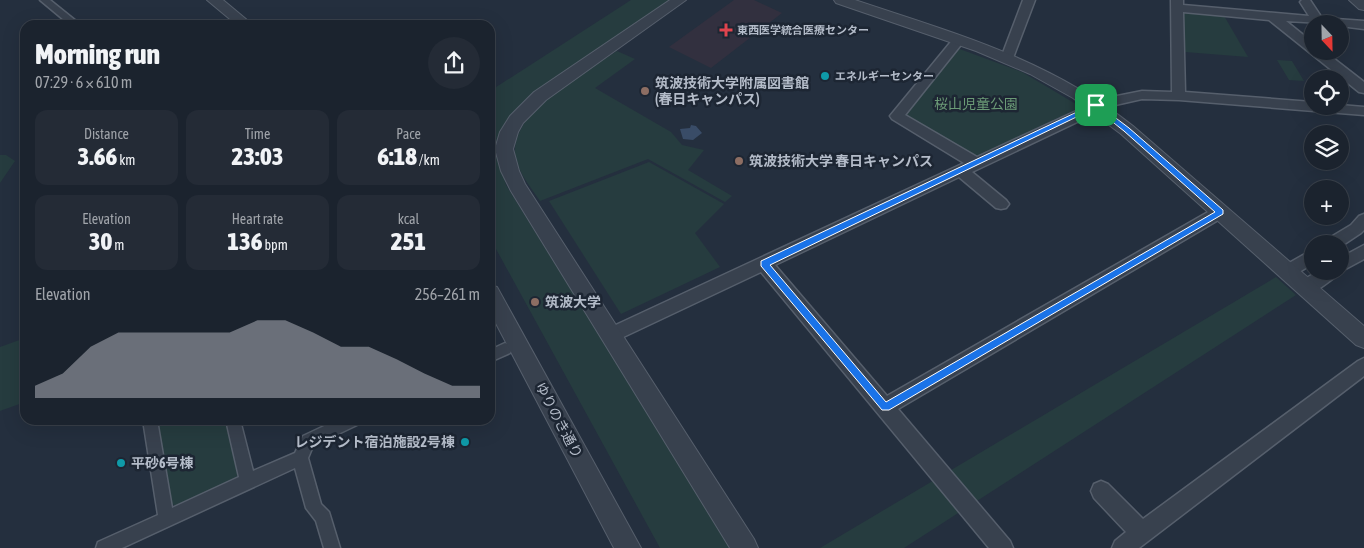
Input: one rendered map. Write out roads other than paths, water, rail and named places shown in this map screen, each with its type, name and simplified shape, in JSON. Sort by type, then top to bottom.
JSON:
[{"type":"street","points":[[44,0],[70,20]]},
{"type":"street","points":[[214,0],[240,20]]},
{"type":"street","points":[[679,0],[540,96],[516,120],[509,132],[504,149],[510,171],[517,186],[745,548]]},
{"type":"street","points":[[841,0],[1006,58],[1063,85],[1096,105],[1127,130],[1364,339]]},
{"type":"street","points":[[1006,58],[1029,0]]},
{"type":"street","points":[[1356,0],[1364,6]]},
{"type":"street","points":[[1306,2],[1314,15]]},
{"type":"street","points":[[1179,96],[1177,4],[1304,20]]},
{"type":"street","points":[[1273,17],[1304,42]]},
{"type":"street","points":[[1349,24],[1364,25]]},
{"type":"street","points":[[958,41],[897,116],[975,163]]},
{"type":"street","points":[[1327,60],[1364,89]]},
{"type":"street","points":[[611,335],[1096,105],[1128,97],[1179,96],[1364,110]]},
{"type":"street","points":[[960,170],[1001,204]]},
{"type":"street","points":[[885,407],[1220,212]]},
{"type":"street","points":[[1346,235],[1363,222]]},
{"type":"street","points":[[1349,260],[1364,250]]},
{"type":"street","points":[[1288,272],[1304,261]]},
{"type":"street","points":[[764,264],[1003,548]]},
{"type":"street","points":[[1306,288],[1318,280]]},
{"type":"street","name":"ゆりのき通り","points":[[495,302],[628,548]]},
{"type":"street","points":[[495,354],[505,349]]},
{"type":"street","points":[[1122,548],[1364,366]]},
{"type":"street","points":[[151,425],[166,520]]},
{"type":"street","points":[[234,425],[248,481]]},
{"type":"street","points":[[332,548],[322,517],[314,508],[300,458],[308,440],[341,425]]},
{"type":"street","points":[[104,548],[300,458]]},
{"type":"street","points":[[1102,491],[1142,533]]},
{"type":"water","points":[[691,125],[696,126],[702,133],[693,140],[683,139],[680,129],[690,128]]},
{"type":"place","name":"東西医学統合医療センター","points":[[726,30]]},
{"type":"place","name":"エネルギーセンター","points":[[825,76]]},
{"type":"place","name":"筑波技術大学附属図書館 (春日キャンパス)","points":[[645,91]]},
{"type":"place","name":"筑波技術大学 春日キャンパス","points":[[739,161]]},
{"type":"place","name":"筑波大学","points":[[535,302]]},
{"type":"place","name":"レジデント宿泊施設2号棟","points":[[465,442]]},
{"type":"place","name":"平砂6号棟","points":[[121,463]]},
{"type":"park label","name":"桜山児童公園","points":[[976,104]]}]
